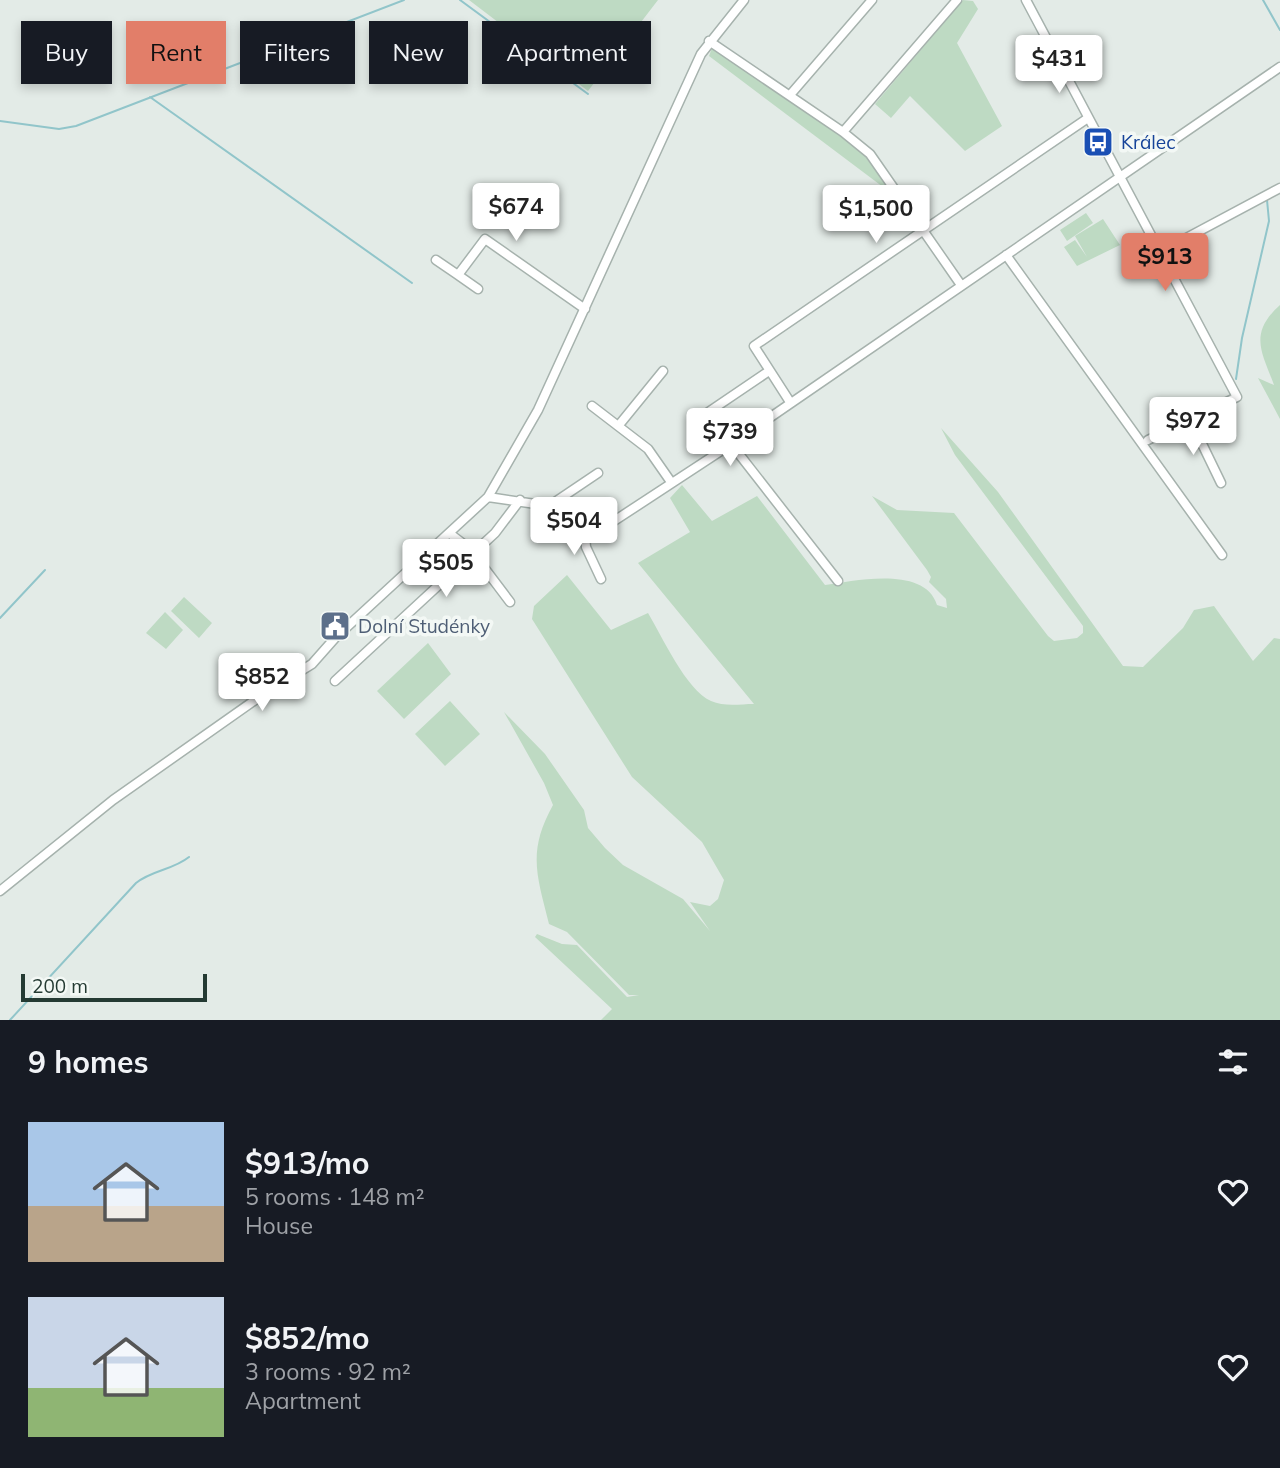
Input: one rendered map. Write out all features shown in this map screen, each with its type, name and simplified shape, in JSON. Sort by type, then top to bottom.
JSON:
[{"type":"street","points":[[0,891],[113,800],[265,693],[312,664],[335,638],[488,497],[538,410],[701,54],[744,0]]},
{"type":"street","points":[[790,95],[872,0]]},
{"type":"street","points":[[843,132],[957,0]]},
{"type":"street","points":[[1026,0],[1237,397],[1148,440]]},
{"type":"street","points":[[709,41],[843,132],[870,155],[961,285]]},
{"type":"street","points":[[488,497],[549,506],[584,526],[611,523],[730,445],[1280,68]]},
{"type":"street","points":[[790,402],[754,346],[1088,118]]},
{"type":"street","points":[[1160,252],[1280,188]]},
{"type":"street","points":[[458,275],[485,239],[585,309]]},
{"type":"street","points":[[1006,255],[1222,555]]},
{"type":"street","points":[[436,260],[478,289]]},
{"type":"street","points":[[619,425],[663,371]]},
{"type":"street","points":[[769,371],[707,413],[838,581]]},
{"type":"street","points":[[592,406],[648,449],[671,482]]},
{"type":"street","points":[[1190,419],[1221,483]]},
{"type":"street","points":[[549,506],[597,473]]},
{"type":"street","points":[[335,681],[474,554],[495,533],[520,500]]},
{"type":"street","points":[[584,526],[586,547],[601,579]]},
{"type":"street","points":[[449,533],[474,554],[510,602]]},
{"type":"green space","points":[[469,0],[658,0],[642,21],[496,21]]},
{"type":"green space","points":[[963,0],[973,1],[978,9],[957,43],[1002,126],[965,151],[910,96],[891,118],[875,104]]},
{"type":"green space","points":[[712,48],[783,93],[840,134],[864,155],[880,174],[887,190],[709,56]]},
{"type":"green space","points":[[579,84],[593,84],[588,91]]},
{"type":"green space","points":[[1086,213],[1093,223],[1067,241],[1060,230]]},
{"type":"green space","points":[[1103,219],[1120,245],[1077,266],[1064,247],[1075,240],[1087,257],[1075,236]]},
{"type":"green space","points":[[1280,305],[1280,419],[1258,378],[1274,385],[1260,344],[1264,325]]},
{"type":"green space","points":[[941,428],[998,492],[1123,666],[1143,667],[1183,628],[1194,610],[1214,606],[1253,661],[1274,638],[1280,639],[1280,1020],[601,1020],[612,1009],[535,937],[537,934],[562,944],[577,945],[627,997],[639,995],[629,995],[567,932],[549,924],[538,877],[537,850],[553,805],[544,783],[504,712],[545,754],[584,810],[588,828],[605,848],[623,865],[683,899],[710,931],[690,902],[710,906],[718,899],[724,880],[702,842],[632,777],[532,619],[534,606],[567,575],[611,630],[648,613],[684,674],[702,695],[721,704],[754,704],[638,563],[690,532],[670,498],[682,485],[712,521],[757,496],[825,585],[870,579],[904,580],[918,584],[930,592],[937,605],[947,608],[946,599],[929,582],[931,577],[927,570],[872,496],[897,510],[954,513],[1048,636],[1054,641],[1077,638],[1083,633],[1083,626],[955,455]]},
{"type":"green space","points":[[184,597],[212,623],[199,638],[171,611]]},
{"type":"green space","points":[[165,612],[183,630],[166,649],[146,633]]},
{"type":"green space","points":[[428,643],[451,674],[404,719],[377,691]]},
{"type":"green space","points":[[450,701],[480,734],[445,766],[415,734]]},
{"type":"waterway","points":[[0,121],[59,129],[76,126],[404,0]]},
{"type":"waterway","points":[[460,0],[588,94]]},
{"type":"waterway","points":[[1263,0],[1280,30]]},
{"type":"waterway","points":[[150,97],[412,283]]},
{"type":"waterway","points":[[1236,379],[1242,338],[1269,221],[1267,200]]},
{"type":"waterway","points":[[0,618],[45,570]]},
{"type":"waterway","points":[[10,1020],[136,883],[189,857]]},
{"type":"place","name":"Králec","points":[[1098,142]]},
{"type":"place","name":"Dolní Studénky","points":[[335,626]]}]
